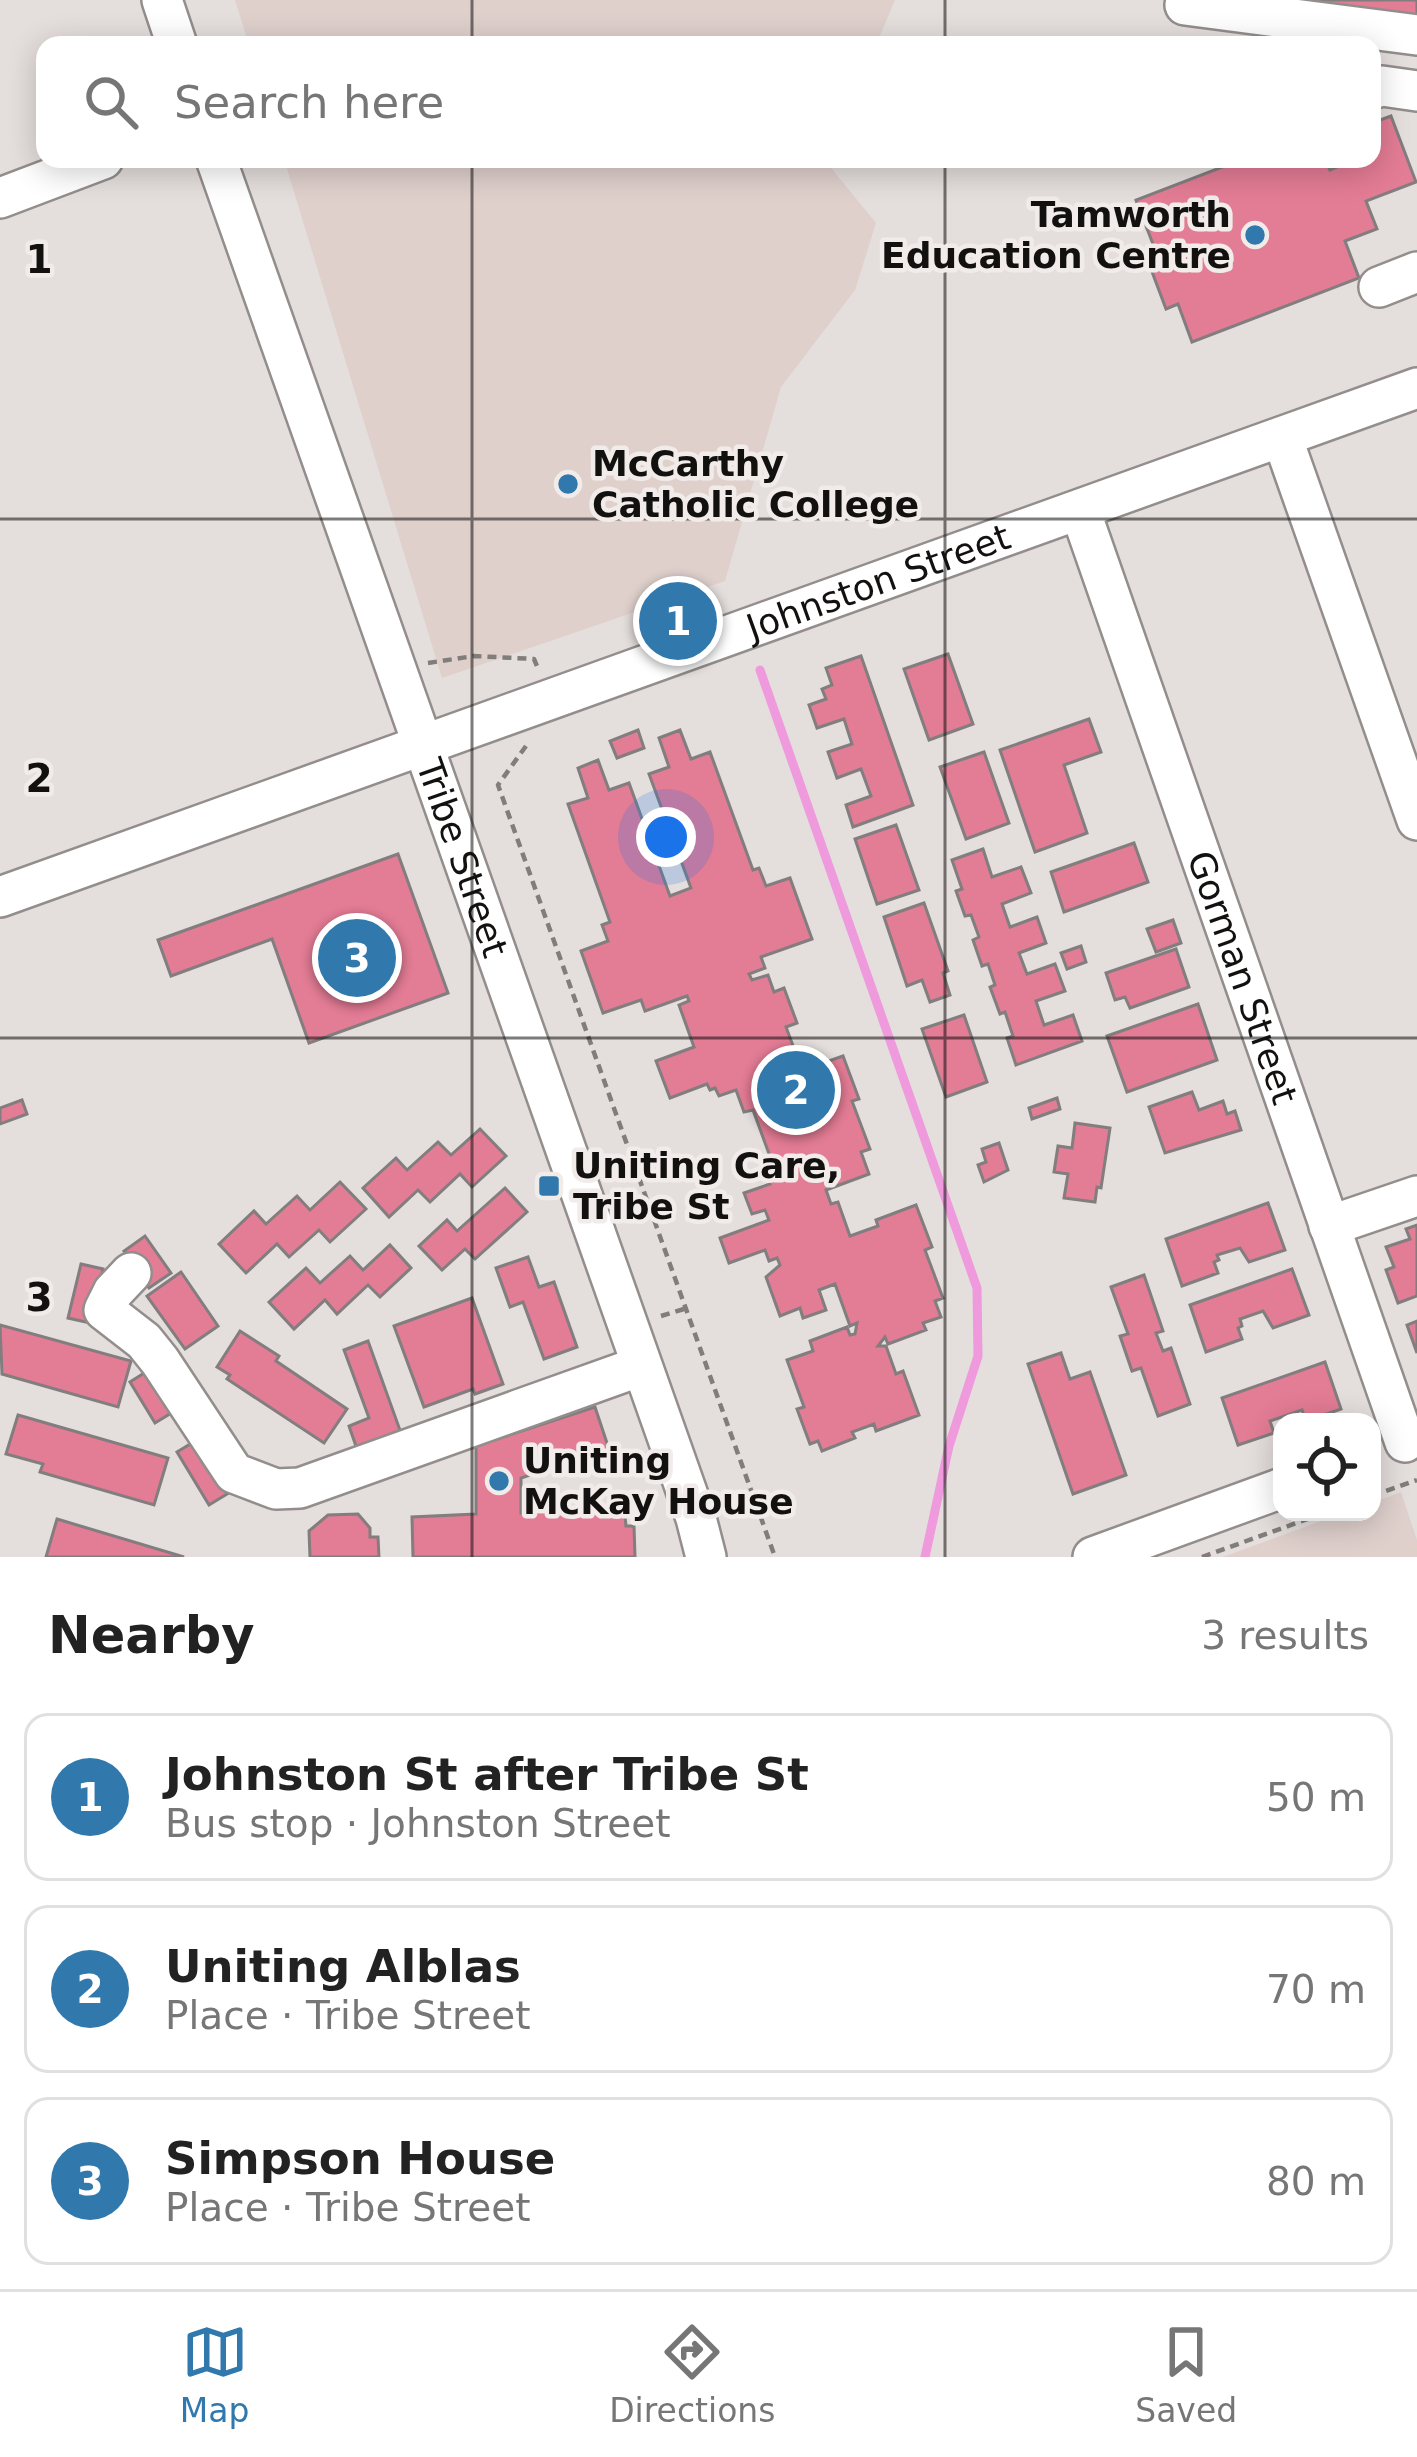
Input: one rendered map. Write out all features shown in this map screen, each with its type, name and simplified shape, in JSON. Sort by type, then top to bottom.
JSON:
[{"type":"street","points":[[162,0],[174,36]]},
{"type":"street","points":[[1185,5],[1417,35]]},
{"type":"street","points":[[1381,86],[1417,91]]},
{"type":"street","points":[[0,198],[79,168]]},
{"type":"street","name":"Tribe Street","points":[[219,168],[706,1557]]},
{"type":"street","points":[[1379,287],[1417,272]]},
{"type":"street","name":"Johnston Street","points":[[0,897],[1417,388]]},
{"type":"street","points":[[1282,436],[1417,820]]},
{"type":"street","name":"Gorman Street","points":[[1080,510],[1329,1226],[1403,1454]]},
{"type":"street","points":[[1329,1226],[1417,1196]]},
{"type":"street","points":[[131,1273],[104,1310],[144,1341],[160,1361],[233,1473],[276,1489],[300,1488],[641,1366]]},
{"type":"street","points":[[1093,1557],[1273,1491]]},
{"type":"path","points":[[397,674],[436,659],[534,659]]},
{"type":"path","points":[[542,741],[522,748],[498,785],[775,1557]]},
{"type":"path","points":[[657,1318],[684,1309]]},
{"type":"path","points":[[1381,1484],[1403,1454]]},
{"type":"path","points":[[1202,1557],[1302,1521]]},
{"type":"shaded area","points":[[235,0],[895,0],[880,36],[246,36]]},
{"type":"shaded area","name":"McCarthy Catholic College","points":[[287,168],[831,168],[876,223],[855,290],[781,387],[725,581],[442,678]]},
{"type":"shaded area","points":[[1401,1492],[1417,1540],[1417,1557],[1223,1557],[1321,1521],[1381,1521],[1381,1500]]},
{"type":"building","points":[[1261,0],[1417,0],[1417,25]]},
{"type":"building","name":"Tamworth Education Centre","points":[[1391,116],[1416,182],[1366,201],[1377,229],[1345,241],[1359,278],[1192,342],[1178,304],[1166,309],[1148,261],[1158,257],[1136,200],[1220,168],[1381,168],[1381,120]]},
{"type":"building","points":[[948,654],[973,724],[929,740],[904,669]]},
{"type":"building","points":[[861,656],[913,805],[853,827],[846,805],[871,796],[861,769],[837,778],[828,752],[852,744],[844,719],[817,728],[809,705],[826,699],[822,689],[832,685],[826,668]]},
{"type":"building","points":[[1089,719],[1101,752],[1064,765],[1087,833],[1035,852],[1000,750]]},
{"type":"building","points":[[638,730],[644,748],[617,758],[610,741]]},
{"type":"building","points":[[680,730],[691,759],[710,752],[753,870],[759,868],[766,886],[790,878],[812,939],[761,957],[765,968],[749,974],[752,980],[768,975],[774,992],[784,988],[797,1023],[786,1027],[798,1059],[767,1070],[774,1089],[804,1078],[801,1071],[843,1056],[859,1099],[852,1101],[870,1149],[861,1152],[869,1174],[826,1190],[831,1204],[838,1202],[850,1236],[916,1205],[932,1247],[925,1250],[943,1298],[935,1301],[941,1317],[923,1323],[926,1330],[888,1344],[885,1337],[878,1346],[886,1346],[896,1374],[903,1371],[919,1415],[876,1431],[874,1424],[852,1432],[855,1438],[822,1451],[818,1441],[810,1444],[797,1409],[804,1407],[787,1360],[813,1351],[810,1341],[847,1327],[850,1335],[855,1334],[857,1323],[850,1326],[835,1284],[819,1290],[826,1310],[803,1318],[800,1308],[780,1316],[766,1277],[780,1265],[777,1258],[769,1261],[765,1250],[729,1263],[720,1238],[769,1220],[765,1210],[752,1214],[744,1193],[770,1184],[767,1176],[776,1173],[753,1110],[744,1112],[736,1090],[719,1096],[707,1084],[670,1098],[656,1061],[694,1047],[679,1005],[689,1001],[687,996],[645,1011],[641,1000],[603,1013],[581,951],[608,941],[602,925],[610,922],[568,804],[588,798],[578,768],[598,760],[609,790],[629,783],[670,896],[691,888],[649,774],[669,767],[659,738]]},
{"type":"building","points":[[984,752],[1009,823],[966,839],[940,767]]},
{"type":"building","points":[[896,825],[919,890],[877,904],[855,839]]},
{"type":"building","points":[[1134,843],[1148,882],[1064,912],[1051,872]]},
{"type":"building","points":[[983,849],[992,877],[1021,867],[1031,893],[1002,904],[1010,927],[1037,917],[1046,943],[1019,953],[1027,974],[1055,964],[1065,991],[1036,1001],[1044,1025],[1073,1015],[1082,1041],[1016,1065],[1005,1012],[1000,1014],[988,964],[982,966],[973,940],[979,937],[956,891],[962,889],[952,860]]},
{"type":"building","points":[[398,854],[448,993],[309,1043],[272,939],[171,976],[158,940]]},
{"type":"building","points":[[924,903],[948,971],[943,973],[950,995],[930,1002],[922,980],[907,986],[884,917]]},
{"type":"building","points":[[1173,920],[1181,943],[1156,952],[1147,929]]},
{"type":"building","points":[[1081,946],[1086,962],[1067,969],[1061,953]]},
{"type":"building","points":[[1176,949],[1189,987],[1130,1008],[1125,997],[1115,1000],[1106,973]]},
{"type":"building","points":[[1198,1004],[1217,1060],[1127,1092],[1107,1036]]},
{"type":"building","points":[[964,1015],[987,1082],[946,1097],[922,1029]]},
{"type":"building","points":[[1192,1092],[1199,1110],[1223,1101],[1227,1114],[1235,1111],[1241,1130],[1165,1153],[1149,1107]]},
{"type":"building","points":[[1057,1098],[1060,1109],[1032,1119],[1029,1108]]},
{"type":"building","points":[[22,1100],[27,1114],[0,1124],[0,1108]]},
{"type":"building","points":[[1075,1123],[1110,1128],[1095,1202],[1064,1198],[1068,1174],[1054,1172],[1058,1146],[1072,1148]]},
{"type":"building","points":[[480,1129],[506,1156],[472,1187],[460,1174],[430,1202],[418,1190],[389,1217],[363,1188],[396,1158],[407,1170],[438,1142],[451,1155]]},
{"type":"building","points":[[999,1143],[1008,1170],[984,1182],[978,1165],[986,1162],[982,1149]]},
{"type":"building","points":[[340,1182],[366,1209],[330,1242],[319,1230],[289,1257],[277,1244],[246,1273],[219,1244],[254,1211],[266,1224],[297,1196],[310,1210]]},
{"type":"building","points":[[505,1188],[527,1212],[475,1259],[465,1249],[442,1270],[419,1246],[447,1220],[457,1231]]},
{"type":"building","points":[[1268,1203],[1285,1250],[1249,1262],[1240,1248],[1217,1255],[1218,1273],[1182,1286],[1166,1239]]},
{"type":"building","points":[[1417,1225],[1417,1296],[1398,1303],[1386,1270],[1394,1267],[1386,1247],[1410,1239],[1406,1229]]},
{"type":"building","points":[[145,1236],[171,1273],[149,1288],[124,1251]]},
{"type":"building","points":[[390,1245],[411,1268],[380,1297],[368,1285],[337,1314],[325,1300],[294,1329],[269,1302],[306,1268],[320,1283],[350,1256],[363,1270]]},
{"type":"building","points":[[528,1257],[539,1287],[554,1282],[577,1347],[544,1359],[523,1302],[510,1307],[496,1268]]},
{"type":"building","points":[[81,1264],[103,1269],[90,1323],[68,1318]]},
{"type":"building","points":[[1292,1269],[1309,1315],[1273,1328],[1263,1311],[1240,1319],[1242,1339],[1206,1352],[1190,1305]]},
{"type":"building","points":[[181,1272],[218,1326],[185,1349],[147,1296]]},
{"type":"building","points":[[1144,1275],[1163,1331],[1156,1333],[1163,1351],[1171,1348],[1190,1404],[1158,1416],[1141,1368],[1132,1371],[1120,1336],[1128,1334],[1111,1287]]},
{"type":"building","points":[[472,1298],[503,1384],[424,1407],[394,1326]]},
{"type":"building","points":[[1417,1321],[1417,1353],[1407,1325]]},
{"type":"building","points":[[0,1325],[131,1361],[118,1407],[2,1374]]},
{"type":"building","points":[[240,1331],[347,1409],[324,1443],[227,1379],[230,1375],[217,1367]]},
{"type":"building","points":[[368,1341],[401,1433],[357,1449],[349,1426],[369,1418],[344,1350]]},
{"type":"building","points":[[1061,1353],[1070,1379],[1090,1372],[1126,1475],[1073,1494],[1028,1364]]},
{"type":"building","points":[[1325,1362],[1341,1409],[1273,1413],[1273,1433],[1238,1445],[1222,1398]]},
{"type":"building","points":[[152,1368],[178,1409],[155,1423],[130,1382]]},
{"type":"building","name":"Uniting McKay House","points":[[595,1407],[609,1449],[521,1478],[521,1513],[603,1510],[603,1517],[625,1516],[626,1526],[634,1526],[635,1557],[413,1557],[412,1517],[476,1514],[476,1446]]},
{"type":"building","points":[[18,1415],[168,1458],[154,1505],[40,1472],[43,1464],[6,1454]]},
{"type":"building","points":[[200,1438],[232,1491],[209,1505],[177,1452]]},
{"type":"building","points":[[358,1514],[370,1528],[370,1537],[378,1537],[379,1557],[310,1557],[309,1531],[328,1515]]},
{"type":"building","points":[[57,1519],[184,1557],[46,1557]]},
{"type":"waterway","points":[[760,670],[977,1288],[978,1356],[949,1446],[925,1557]]},
{"type":"place","name":"Tamworth Education Centre","points":[[1255,235]]},
{"type":"place","name":"McCarthy Catholic College","points":[[568,484]]},
{"type":"place","name":"Johnston St after Tribe St","points":[[678,621]]},
{"type":"place","name":"Simpson House","points":[[357,958]]},
{"type":"place","name":"Uniting Alblas","points":[[796,1090]]},
{"type":"place","name":"Uniting Care, Tribe St","points":[[549,1186]]},
{"type":"place","name":"Uniting McKay House","points":[[499,1481]]}]
